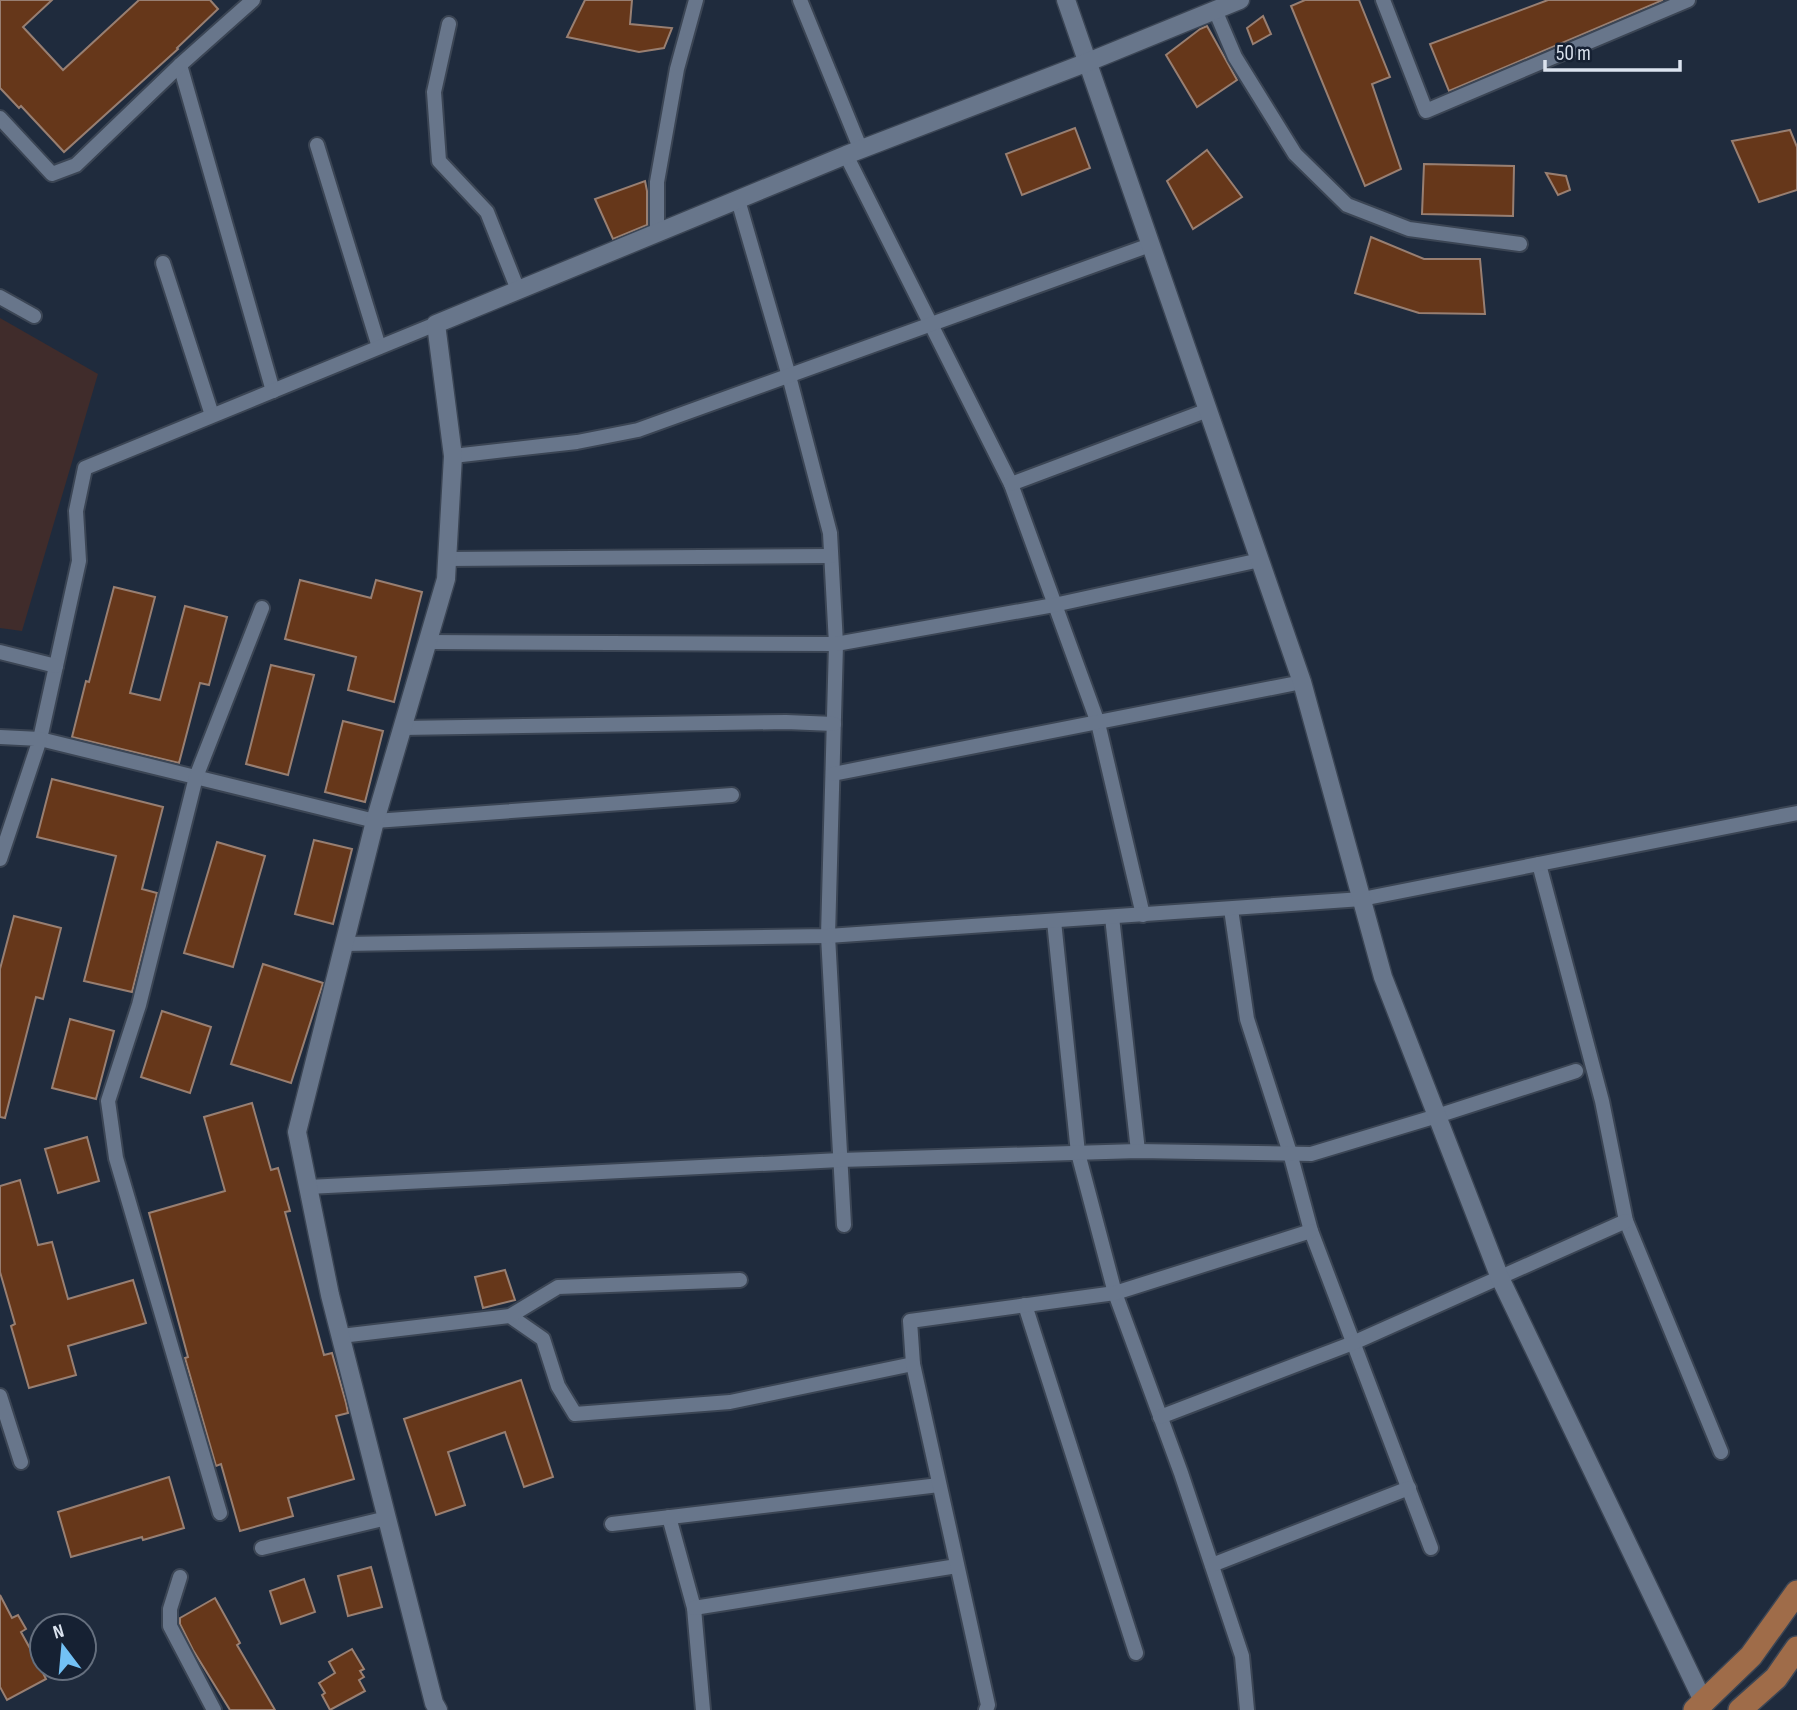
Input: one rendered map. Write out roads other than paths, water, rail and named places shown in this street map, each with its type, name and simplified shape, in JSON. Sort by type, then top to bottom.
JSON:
[{"type":"main road","points":[[1700,1706],[1751,1656],[1797,1592]]},
{"type":"main road","points":[[1740,1710],[1776,1678],[1797,1648]]},
{"type":"street","points":[[0,118],[52,174],[76,165],[180,65],[253,0]]},
{"type":"street","points":[[657,233],[657,182],[677,69],[696,0]]},
{"type":"street","points":[[800,0],[853,153],[931,324],[1011,484],[1097,723],[1143,915]]},
{"type":"street","points":[[1066,0],[1302,682],[1383,977],[1500,1278],[1700,1706]]},
{"type":"street","points":[[0,859],[40,739],[57,666],[79,561],[76,511],[85,468],[853,153],[1240,0]]},
{"type":"street","points":[[1383,0],[1426,111],[1688,0]]},
{"type":"street","points":[[1214,10],[1235,57],[1295,154],[1347,205],[1409,229],[1520,244]]},
{"type":"street","points":[[449,24],[434,92],[439,161],[487,212],[518,290]]},
{"type":"street","points":[[180,65],[273,391]]},
{"type":"street","points":[[317,145],[379,347]]},
{"type":"street","points":[[738,200],[789,376],[830,533],[836,644],[828,936],[844,1225]]},
{"type":"street","points":[[453,456],[577,442],[638,430],[1150,245]]},
{"type":"street","points":[[163,263],[212,415]]},
{"type":"street","points":[[0,297],[34,316]]},
{"type":"street","points":[[436,324],[453,456],[446,579],[375,821],[297,1132],[341,1336],[438,1710]]},
{"type":"street","points":[[1011,484],[1208,410]]},
{"type":"street","points":[[447,559],[831,556]]},
{"type":"street","points":[[428,642],[836,644],[1054,605],[1260,560]]},
{"type":"street","points":[[220,1513],[116,1158],[108,1101],[139,1005],[195,777],[262,608]]},
{"type":"street","points":[[0,652],[57,666]]},
{"type":"street","points":[[833,774],[1302,682]]},
{"type":"street","points":[[402,728],[786,722],[834,724]]},
{"type":"street","points":[[0,737],[40,739],[375,821],[732,795]]},
{"type":"street","points":[[344,944],[828,936],[1362,900],[1797,813]]},
{"type":"street","points":[[1539,864],[1602,1101],[1626,1221],[1721,1451]]},
{"type":"street","points":[[1231,909],[1247,1019],[1290,1153],[1311,1231],[1431,1548]]},
{"type":"street","points":[[1112,917],[1138,1151]]},
{"type":"street","points":[[1054,921],[1078,1153],[1115,1293],[1242,1656],[1247,1710]]},
{"type":"street","points":[[308,1187],[840,1160],[1138,1151],[1311,1154],[1576,1071]]},
{"type":"street","points":[[1160,1417],[1353,1343],[1626,1221]]},
{"type":"street","points":[[986,1710],[988,1705],[913,1364],[910,1321],[1115,1293],[1311,1231]]},
{"type":"street","points":[[341,1336],[510,1316],[558,1287],[740,1280]]},
{"type":"street","points":[[1025,1305],[1136,1653]]},
{"type":"street","points":[[510,1316],[543,1339],[558,1386],[575,1414],[730,1402],[913,1364]]},
{"type":"street","points":[[0,1396],[21,1462]]},
{"type":"street","points":[[612,1524],[939,1485]]},
{"type":"street","points":[[1212,1565],[1409,1488]]},
{"type":"street","points":[[669,1517],[694,1608],[703,1710]]},
{"type":"street","points":[[262,1548],[387,1518]]},
{"type":"street","points":[[694,1608],[957,1566]]},
{"type":"street","points":[[180,1577],[170,1609],[170,1626],[214,1710]]}]
